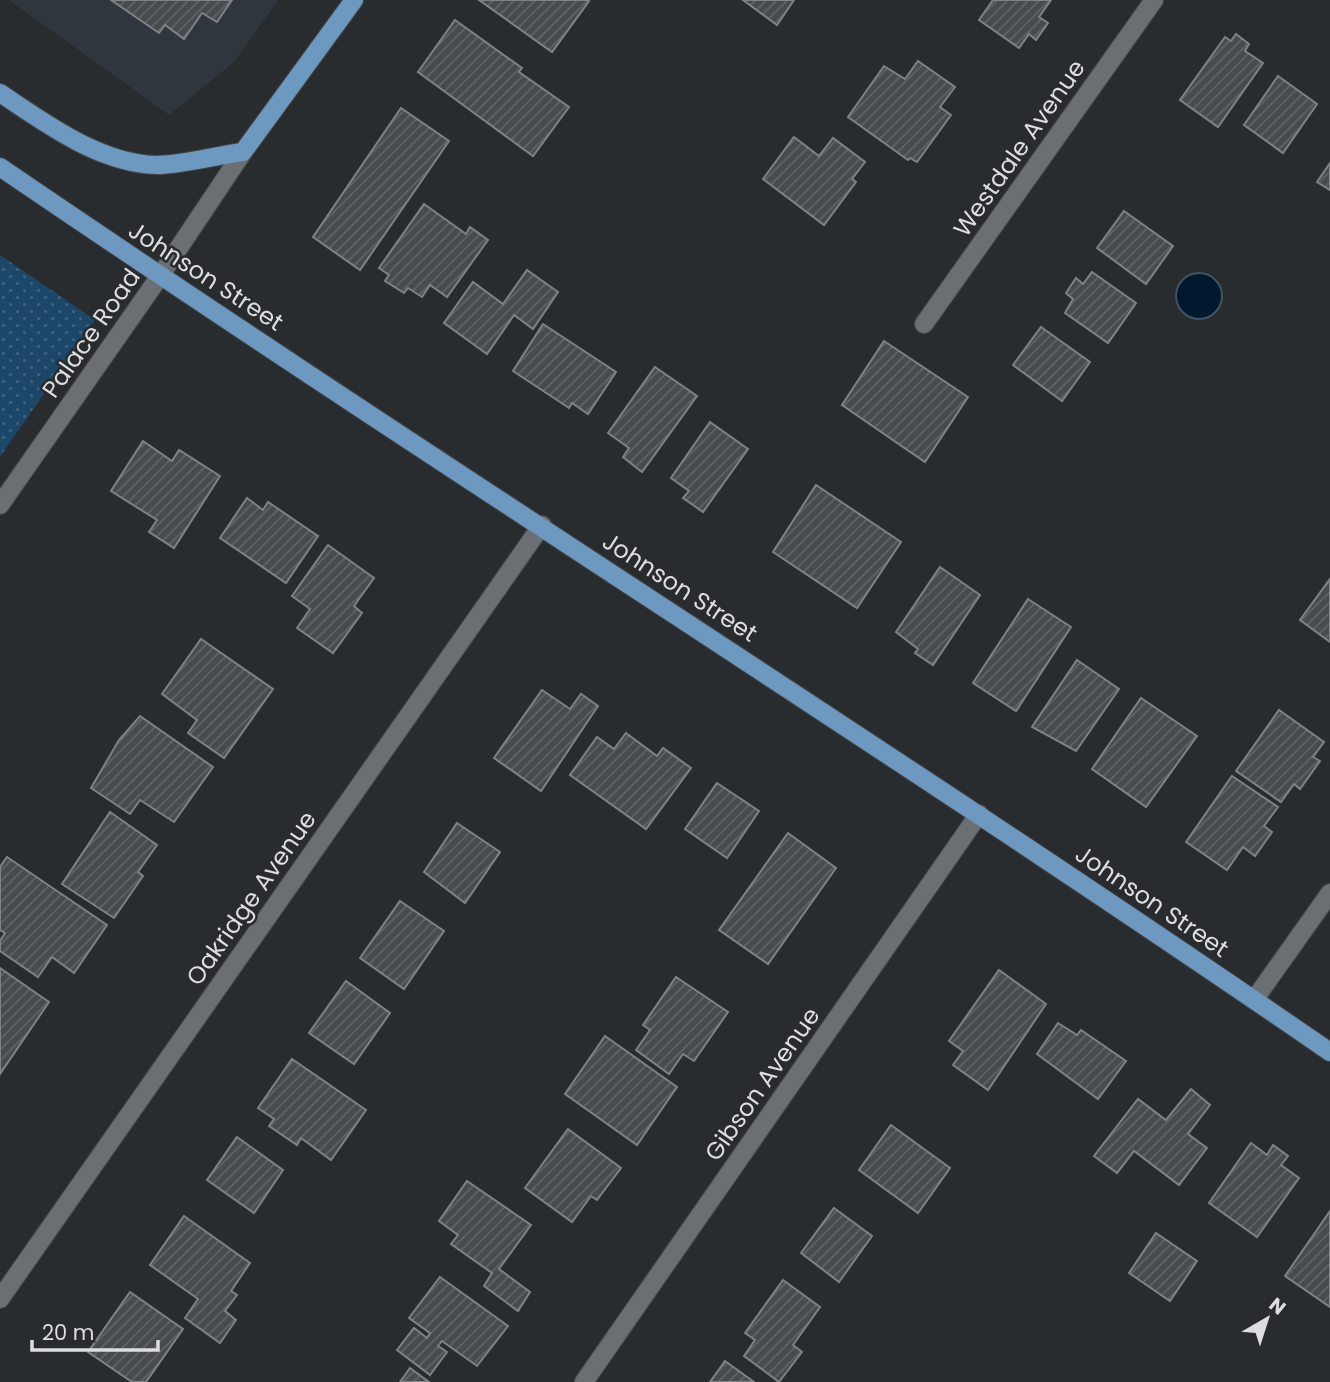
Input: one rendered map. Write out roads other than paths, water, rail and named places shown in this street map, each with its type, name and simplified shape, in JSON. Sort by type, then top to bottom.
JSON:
[{"type":"main road","points":[[0,93],[32,115],[107,155],[157,165],[243,152],[354,0]]},
{"type":"main road","name":"Johnson Street","points":[[0,167],[160,276],[979,814],[1330,1052]]},
{"type":"street","name":"Westdale Avenue","points":[[924,324],[1154,0]]},
{"type":"street","name":"Palace Road","points":[[0,505],[243,152]]},
{"type":"street","name":"Oakridge Avenue","points":[[0,1299],[542,525]]},
{"type":"street","name":"Gibson Avenue","points":[[584,1382],[979,814]]},
{"type":"street","points":[[1254,1000],[1330,893]]}]
